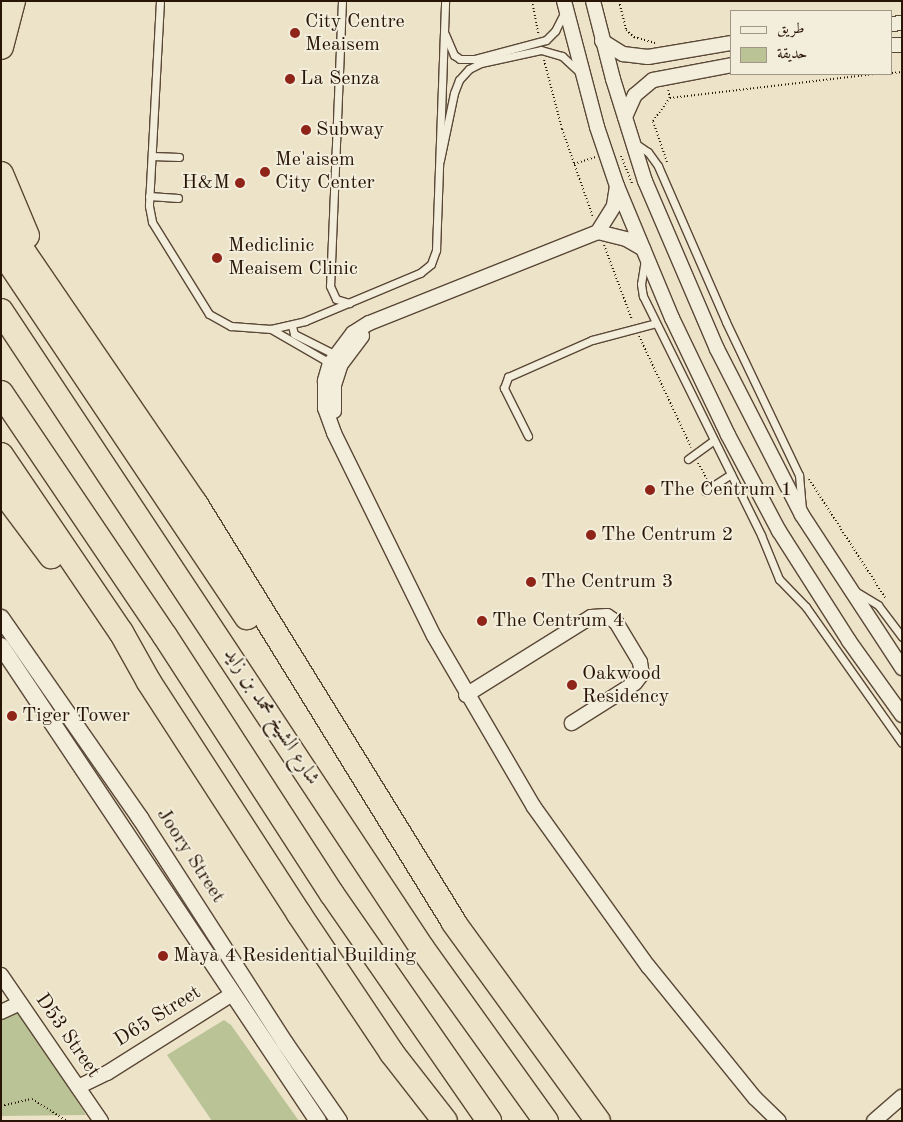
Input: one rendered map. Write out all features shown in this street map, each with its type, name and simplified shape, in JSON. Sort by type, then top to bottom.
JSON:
[{"type":"highway","points":[[1,47],[14,1]]},
{"type":"highway","points":[[1,174],[16,214],[69,320]]},
{"type":"highway","points":[[1,219],[195,504],[454,923],[598,1121]]},
{"type":"highway","points":[[1,250],[277,660],[355,763]]},
{"type":"highway","name":"شارع الشيخ محمد بن زايد","points":[[1,311],[422,948],[546,1121]]},
{"type":"highway","points":[[1,393],[165,636],[332,894],[489,1121]]},
{"type":"highway","points":[[1,455],[122,632],[149,682]]},
{"type":"highway","points":[[1,489],[149,682],[386,1045],[445,1121]]},
{"type":"street","points":[[595,3],[602,42],[645,181],[717,349],[802,515],[849,590],[902,668]]},
{"type":"street","points":[[565,5],[580,74],[617,186],[644,253],[700,377],[762,500],[825,605],[902,715]]},
{"type":"street","points":[[602,42],[623,54],[660,55],[730,43]]},
{"type":"street","points":[[624,117],[635,95],[648,83],[664,75],[730,65]]},
{"type":"street","points":[[617,186],[610,215],[598,232],[394,314],[353,333],[332,359],[324,381],[325,408],[404,577],[466,695],[534,807],[608,914],[754,1098],[779,1121]]},
{"type":"street","points":[[598,232],[617,236],[644,253]]},
{"type":"street","points":[[344,450],[333,407],[339,369],[360,338],[394,314]]},
{"type":"street","points":[[466,695],[591,617],[607,616],[616,622],[640,662],[642,674],[635,683],[572,723]]},
{"type":"street","name":"Joory Street","points":[[1,618],[20,642],[140,818],[285,1043],[339,1121]]},
{"type":"street","points":[[3,652],[20,642]]},
{"type":"street","name":"Joory Street","points":[[3,652],[124,826],[231,995],[318,1121]]},
{"type":"street","name":"D53 Street","points":[[1,975],[101,1121]]},
{"type":"street","points":[[231,995],[249,1005],[273,1039],[285,1043]]},
{"type":"street","name":"D65 Street","points":[[81,1091],[231,995]]},
{"type":"street","points":[[1,1003],[17,999]]},
{"type":"street","points":[[1,1012],[17,999]]},
{"type":"street","points":[[874,1121],[902,1096]]},
{"type":"lane","points":[[160,1],[150,196],[150,214],[155,230],[209,314],[231,326],[270,329],[292,326],[350,303],[420,273],[431,264],[436,250],[445,1]]},
{"type":"lane","points":[[342,1],[330,286],[336,299],[350,303]]},
{"type":"lane","points":[[443,23],[449,48],[454,55],[468,60],[546,40],[555,31],[565,5]]},
{"type":"lane","points":[[438,170],[454,93],[469,70],[481,63],[541,50],[562,56],[580,74]]},
{"type":"lane","points":[[633,142],[648,152],[658,166],[726,322],[799,475],[802,515]]},
{"type":"lane","points":[[152,156],[179,157]]},
{"type":"lane","points":[[150,196],[178,198]]},
{"type":"lane","points":[[644,253],[642,290],[656,323],[731,474],[779,579],[806,608],[902,743]]},
{"type":"lane","points":[[528,436],[504,388],[508,377],[592,340],[656,323]]},
{"type":"lane","points":[[292,326],[294,334],[332,359]]},
{"type":"lane","points":[[270,329],[332,359]]},
{"type":"lane","points":[[688,459],[714,440]]},
{"type":"lane","points":[[705,491],[731,474]]},
{"type":"lane","points":[[849,590],[878,605],[902,637]]},
{"type":"path","points":[[619,1],[626,30],[634,38],[657,44],[660,55]]},
{"type":"path","points":[[664,75],[670,98]]},
{"type":"path","points":[[667,163],[653,121],[670,98],[865,75]]},
{"type":"path","points":[[809,478],[887,601]]},
{"type":"path","points":[[1,1106],[32,1099],[67,1121]]},
{"type":"green space","points":[[19,1010],[86,1115],[1,1116],[1,1020]]},
{"type":"green space","points":[[224,1020],[231,1025],[299,1121],[212,1121],[167,1055]]},
{"type":"place","name":"City Centre Meaisem","points":[[295,33]]},
{"type":"place","name":"La Senza","points":[[290,79]]},
{"type":"place","name":"Subway","points":[[306,130]]},
{"type":"place","name":"Me'aisem City Center","points":[[265,172]]},
{"type":"place","name":"H&M","points":[[240,183]]},
{"type":"place","name":"Mediclinic Meaisem Clinic","points":[[217,258]]},
{"type":"place","name":"The Centrum 1","points":[[650,490]]},
{"type":"place","name":"The Centrum 2","points":[[591,535]]},
{"type":"place","name":"The Centrum 3","points":[[531,582]]},
{"type":"place","name":"The Centrum 4","points":[[482,621]]},
{"type":"place","name":"Oakwood Residency","points":[[572,685]]},
{"type":"place","name":"Tiger Tower","points":[[12,716]]},
{"type":"place","name":"Maya 4 Residential Building","points":[[163,956]]}]
